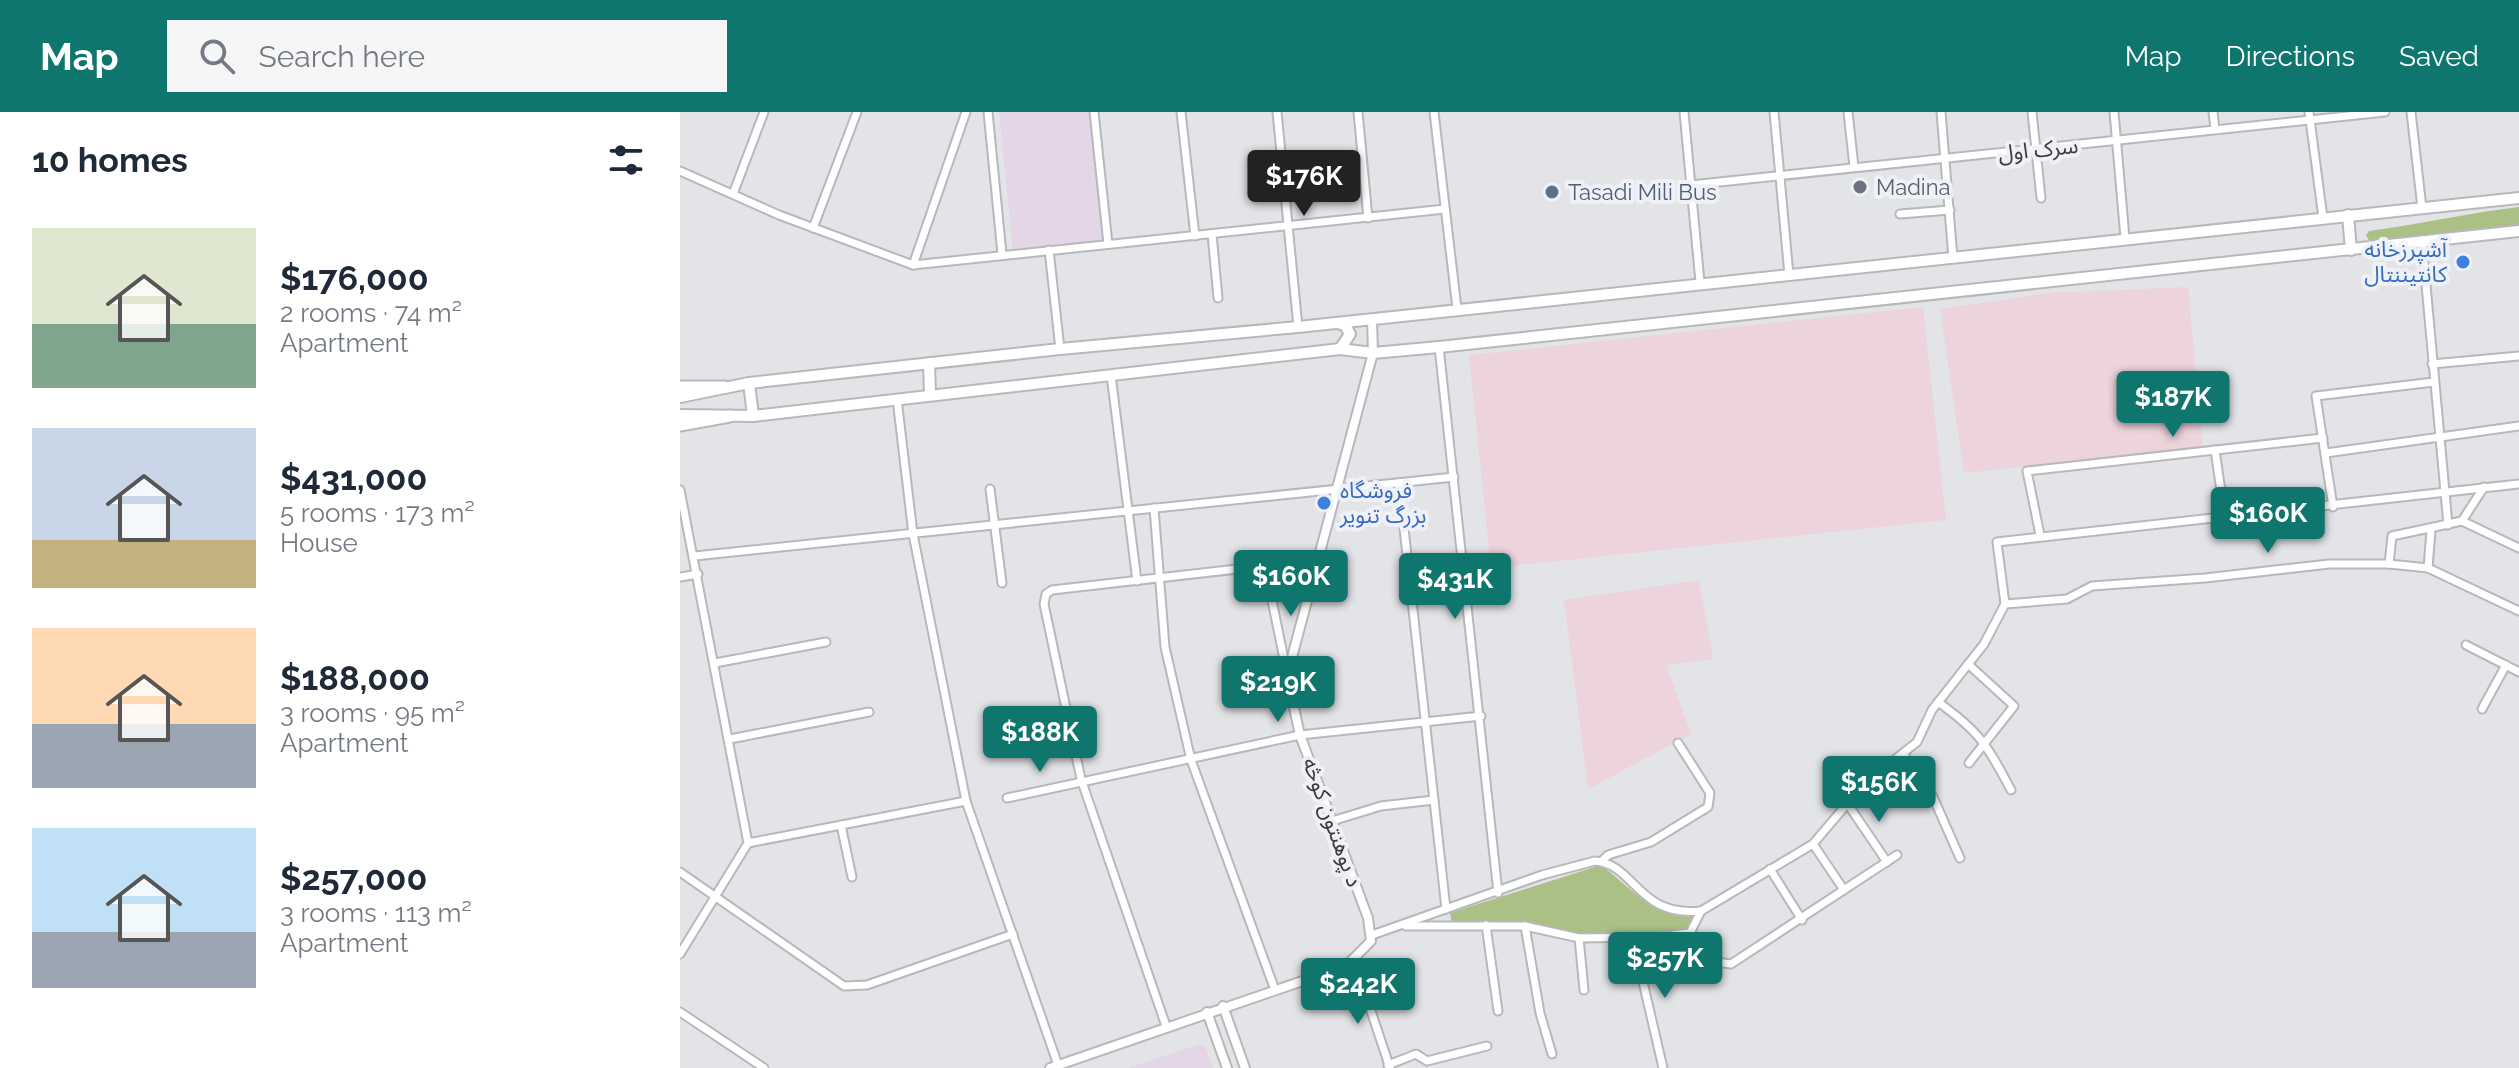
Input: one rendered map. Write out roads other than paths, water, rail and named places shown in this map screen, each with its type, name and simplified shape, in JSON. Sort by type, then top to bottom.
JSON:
[{"type":"highway","points":[[680,387],[725,387]]},
{"type":"highway","points":[[680,425],[730,416]]},
{"type":"main road","points":[[680,397],[749,383],[929,363],[2519,198]]},
{"type":"main road","points":[[2348,215],[2351,250]]},
{"type":"main road","points":[[680,415],[753,416],[1340,349],[1373,353],[1439,347],[2519,231]]},
{"type":"main road","points":[[1337,323],[1345,325],[1350,334],[1340,349]]},
{"type":"main road","points":[[929,363],[930,395]]},
{"type":"main road","points":[[749,383],[753,416]]},
{"type":"street","points":[[733,194],[764,112]]},
{"type":"street","points":[[813,228],[857,112]]},
{"type":"street","points":[[913,265],[966,112]]},
{"type":"street","points":[[988,112],[1002,254]]},
{"type":"street","points":[[1094,112],[1108,244]]},
{"type":"street","points":[[1181,112],[1195,236]]},
{"type":"street","points":[[1277,112],[1298,327]]},
{"type":"street","points":[[1358,112],[1368,218]]},
{"type":"street","points":[[1434,112],[1457,309]]},
{"type":"street","points":[[1684,112],[1700,282]]},
{"type":"street","points":[[1774,112],[1789,275]]},
{"type":"street","points":[[1848,112],[1854,167]]},
{"type":"street","points":[[1941,112],[1953,258]]},
{"type":"street","points":[[2032,112],[2041,198]]},
{"type":"street","points":[[2114,112],[2125,238]]},
{"type":"street","points":[[2213,112],[2215,129]]},
{"type":"street","name":"سرک‌ اول","points":[[1691,185],[2117,141],[2309,115],[2385,112]]},
{"type":"street","points":[[2411,112],[2422,208]]},
{"type":"street","points":[[2309,115],[2323,218]]},
{"type":"street","points":[[680,171],[813,228],[913,265],[1445,209]]},
{"type":"street","points":[[1900,214],[1950,210]]},
{"type":"street","points":[[1212,234],[1218,298]]},
{"type":"street","points":[[2422,241],[2448,525]]},
{"type":"street","points":[[1049,250],[1060,349]]},
{"type":"street","name":"د پوهنتون کوڅه","points":[[1372,319],[1373,353],[1287,676],[1300,735],[1372,935]]},
{"type":"street","points":[[1439,347],[1498,893]]},
{"type":"street","points":[[2432,364],[2519,356]]},
{"type":"street","points":[[1111,375],[1137,581]]},
{"type":"street","points":[[2333,507],[2316,396],[2434,382]]},
{"type":"street","points":[[897,399],[913,534],[966,801],[1013,934],[1054,1067],[1223,1006],[1346,966],[1365,950],[1372,935],[1542,875],[1651,842],[1708,807],[1710,793],[1678,743]]},
{"type":"street","points":[[2326,453],[2519,426]]},
{"type":"street","points":[[2040,535],[2027,471],[2323,438]]},
{"type":"street","points":[[2215,450],[2225,518]]},
{"type":"street","points":[[695,556],[1454,477]]},
{"type":"street","points":[[1399,483],[1446,909]]},
{"type":"street","points":[[1605,858],[1664,909],[1681,913],[1701,911],[1813,844],[1864,784],[1917,742],[1938,702],[1984,644],[2005,604],[1997,542],[2519,484]]},
{"type":"street","points":[[2389,564],[2392,536],[2462,521],[2484,487]]},
{"type":"street","points":[[990,489],[1002,583]]},
{"type":"street","points":[[680,490],[748,843],[680,954]]},
{"type":"street","points":[[1154,508],[1165,647],[1191,760],[1275,990]]},
{"type":"street","points":[[2462,521],[2519,548]]},
{"type":"street","points":[[2428,568],[2431,530]]},
{"type":"street","points":[[1166,1026],[1081,779],[1044,604],[1046,594],[1052,590],[1317,560]]},
{"type":"street","points":[[2005,604],[2067,599],[2092,586],[2205,578],[2329,564],[2389,564],[2428,568],[2519,611]]},
{"type":"street","points":[[1265,566],[1287,676]]},
{"type":"street","points":[[680,577],[698,574]]},
{"type":"street","points":[[715,663],[826,642]]},
{"type":"street","points":[[2466,645],[2519,672]]},
{"type":"street","points":[[1968,664],[2014,706],[1969,763]]},
{"type":"street","points":[[2482,709],[2506,665]]},
{"type":"street","points":[[1938,702],[1963,720],[1985,742],[2011,790]]},
{"type":"street","points":[[730,739],[869,712]]},
{"type":"street","points":[[1007,798],[1081,779],[1191,760],[1300,735],[1481,716]]},
{"type":"street","points":[[1904,755],[1933,797],[1960,858]]},
{"type":"street","points":[[1332,821],[1381,806],[1434,800]]},
{"type":"street","points":[[748,843],[966,801]]},
{"type":"street","points":[[1847,803],[1887,862]]},
{"type":"street","points":[[841,825],[852,877]]},
{"type":"street","points":[[1813,844],[1844,890]]},
{"type":"street","points":[[1657,937],[1694,959],[1731,964],[1897,855]]},
{"type":"street","points":[[1770,869],[1802,920]]},
{"type":"street","points":[[680,872],[844,986],[855,987],[1013,934]]},
{"type":"street","points":[[1400,926],[1525,926],[1579,938],[1633,939],[1690,933],[1701,911]]},
{"type":"street","points":[[1486,925],[1498,1011]]},
{"type":"street","points":[[1525,926],[1540,1013],[1552,1054]]},
{"type":"street","points":[[1579,938],[1584,990]]},
{"type":"street","points":[[1633,939],[1663,1068]]},
{"type":"street","points":[[1346,966],[1359,975],[1389,1066],[1416,1054],[1427,1061],[1487,1046]]},
{"type":"street","points":[[1223,1006],[1245,1068]]},
{"type":"street","points":[[680,1012],[764,1068]]},
{"type":"street","points":[[1207,1012],[1227,1068]]},
{"type":"place","name":"Madina","points":[[1860,187]]},
{"type":"place","name":"Tasadi Mili Bus","points":[[1552,192]]},
{"type":"place","name":"آشپرزخانه کانتیننتال","points":[[2463,262]]},
{"type":"place","name":"فروشگاه بزرگ تنویر","points":[[1324,503]]}]
